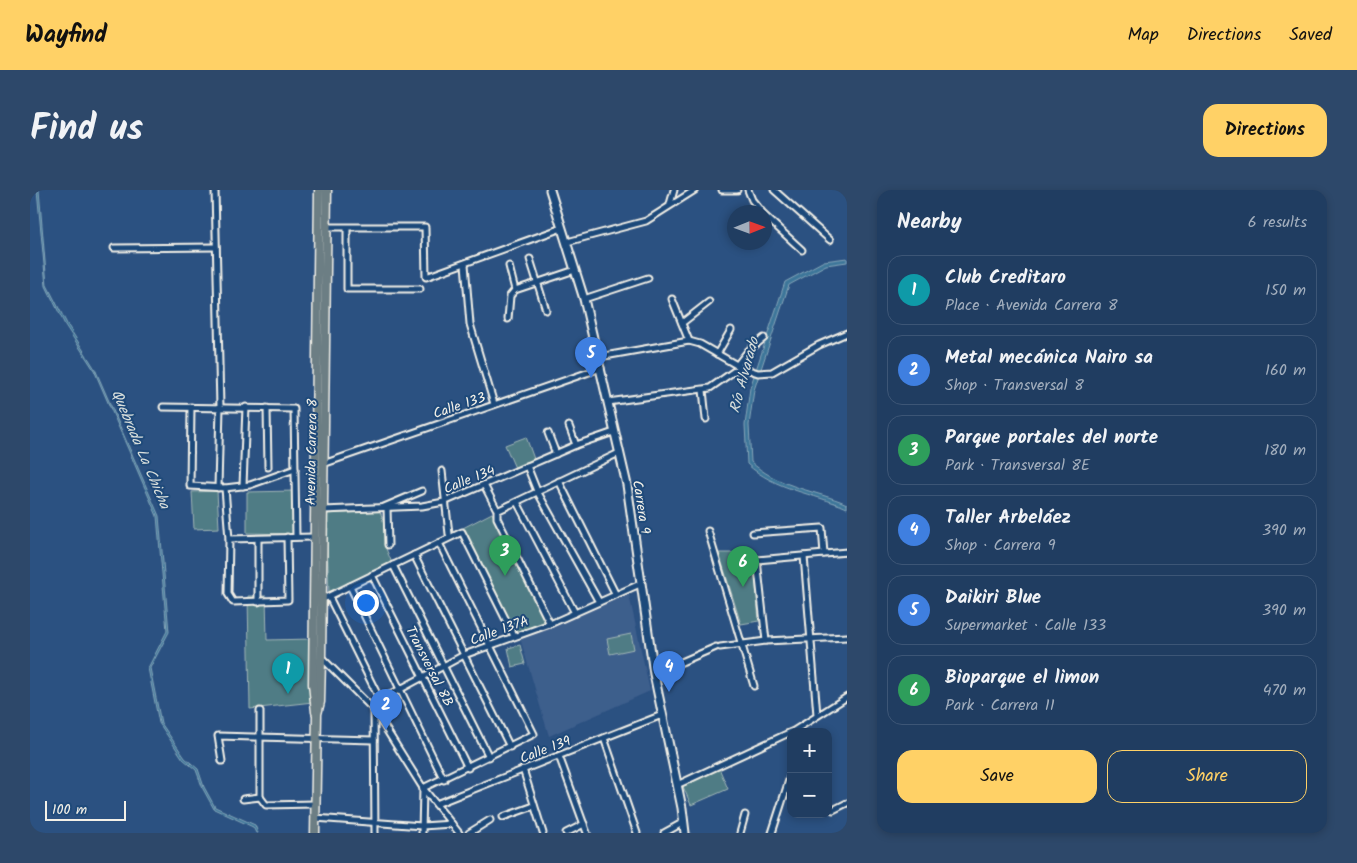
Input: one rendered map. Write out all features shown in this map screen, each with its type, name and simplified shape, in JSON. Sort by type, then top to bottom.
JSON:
[{"type":"main road","name":"Avenida Carrera 8","points":[[315,833],[316,714],[313,684],[319,190]]},
{"type":"main road","name":"Avenida Carrera 8","points":[[316,714],[320,702],[325,598],[323,464],[327,190]]},
{"type":"street","points":[[215,190],[220,407],[218,488]]},
{"type":"street","name":"Carrera 9","points":[[550,190],[584,299],[602,368],[634,526],[640,584],[654,674],[678,785],[685,833]]},
{"type":"street","points":[[668,190],[674,192],[670,204]]},
{"type":"street","points":[[567,242],[640,224],[695,190]]},
{"type":"street","points":[[722,190],[737,190]]},
{"type":"street","points":[[748,190],[756,205]]},
{"type":"street","points":[[774,190],[830,240]]},
{"type":"street","points":[[772,222],[802,250]]},
{"type":"street","points":[[326,228],[423,227],[426,230],[426,278],[562,228]]},
{"type":"street","points":[[348,228],[347,289],[420,289]]},
{"type":"street","points":[[114,248],[216,247]]},
{"type":"street","points":[[530,259],[546,310]]},
{"type":"street","points":[[465,264],[470,324],[494,404]]},
{"type":"street","points":[[509,266],[515,290]]},
{"type":"street","points":[[508,320],[510,296],[515,290],[575,270]]},
{"type":"street","points":[[584,299],[648,278]]},
{"type":"street","points":[[672,299],[689,341]]},
{"type":"street","points":[[682,322],[709,302]]},
{"type":"street","points":[[717,354],[731,330]]},
{"type":"street","points":[[599,358],[689,341],[700,344],[738,366],[758,373],[772,372],[819,345],[847,333]]},
{"type":"street","points":[[608,402],[710,388],[738,366],[748,351],[764,338]]},
{"type":"street","name":"Calle 133","points":[[323,464],[602,368]]},
{"type":"street","points":[[703,390],[706,419]]},
{"type":"street","points":[[163,407],[294,408],[296,537]]},
{"type":"street","points":[[191,407],[190,486],[218,488],[243,486],[295,469]]},
{"type":"street","points":[[243,486],[246,407]]},
{"type":"street","points":[[267,408],[268,467]]},
{"type":"street","points":[[570,426],[576,445]]},
{"type":"street","name":"Calle 134","points":[[323,510],[422,506],[444,502],[576,445],[614,432]]},
{"type":"street","points":[[548,433],[556,454]]},
{"type":"street","points":[[550,624],[497,518],[497,512],[619,453]]},
{"type":"street","points":[[527,466],[537,491],[599,602]]},
{"type":"street","points":[[442,471],[449,534]]},
{"type":"street","points":[[559,481],[616,595]]},
{"type":"street","points":[[484,485],[496,508]]},
{"type":"street","points":[[225,488],[229,539],[228,594],[233,602],[288,600],[287,538]]},
{"type":"street","points":[[388,545],[384,508],[422,491]]},
{"type":"street","points":[[517,502],[575,613]]},
{"type":"street","points":[[753,533],[822,528],[824,554]]},
{"type":"street","points":[[708,531],[754,686]]},
{"type":"street","points":[[375,833],[374,710],[380,700],[325,598],[460,532],[514,636]]},
{"type":"street","points":[[229,539],[314,537]]},
{"type":"street","points":[[258,539],[258,602]]},
{"type":"street","points":[[423,788],[444,780],[534,734],[440,543]]},
{"type":"street","points":[[766,641],[757,560],[847,552]]},
{"type":"street","points":[[414,555],[510,747]]},
{"type":"street","points":[[804,556],[817,715]]},
{"type":"street","points":[[393,565],[488,757]]},
{"type":"street","name":"Transversal 8B","points":[[372,576],[468,768]]},
{"type":"street","name":"Calle 137A","points":[[380,700],[464,655],[490,644],[550,624],[640,584]]},
{"type":"street","points":[[350,586],[444,780]]},
{"type":"street","points":[[654,674],[718,647],[766,641],[847,637]]},
{"type":"street","points":[[321,656],[374,710],[423,788],[459,833]]},
{"type":"street","points":[[799,728],[847,697]]},
{"type":"street","points":[[260,711],[260,797],[266,805],[315,804]]},
{"type":"street","name":"Calle 139","points":[[436,804],[662,715]]},
{"type":"street","points":[[678,785],[787,735]]},
{"type":"street","points":[[222,761],[218,736],[374,740]]},
{"type":"street","points":[[604,738],[637,833]]},
{"type":"street","points":[[559,756],[587,833]]},
{"type":"street","points":[[523,770],[543,833]]},
{"type":"street","points":[[772,833],[787,786]]},
{"type":"street","points":[[422,833],[423,788]]},
{"type":"street","points":[[243,798],[260,797]]},
{"type":"street","points":[[832,809],[847,803]]},
{"type":"street","points":[[503,817],[534,806]]},
{"type":"street","points":[[740,833],[745,815]]},
{"type":"street","points":[[315,818],[422,826],[452,824]]},
{"type":"street","points":[[469,833],[490,820]]},
{"type":"street","points":[[664,833],[684,822]]},
{"type":"street","points":[[566,833],[584,824]]},
{"type":"shaded area","points":[[37,190],[39,190],[47,285],[67,324],[95,369],[159,516],[169,632],[150,668],[161,723],[185,758],[198,769],[204,787],[215,807],[255,825],[258,833],[256,833],[253,827],[214,809],[203,789],[196,770],[183,759],[159,723],[148,668],[167,631],[157,516],[94,370],[65,325],[46,286]]},
{"type":"shaded area","points":[[847,258],[847,262],[826,265],[789,285],[754,390],[749,425],[751,462],[782,482],[840,501],[847,504],[847,508],[782,485],[758,473],[747,464],[745,425],[750,388],[785,282],[824,261]]},
{"type":"shaded area","points":[[629,595],[650,691],[549,736],[520,638]]},
{"type":"green space","points":[[526,437],[534,459],[515,468],[505,445]]},
{"type":"green space","points":[[217,491],[219,528],[194,529],[192,492]]},
{"type":"green space","points":[[295,491],[295,534],[247,533],[247,492]]},
{"type":"green space","points":[[380,511],[388,535],[384,544],[392,563],[329,594],[326,514]]},
{"type":"green space","points":[[492,513],[549,624],[524,632],[512,631],[461,529]]},
{"type":"green space","points":[[719,553],[753,553],[759,621],[741,624]]},
{"type":"green space","points":[[248,596],[266,596],[267,640],[313,639],[313,702],[250,709]]},
{"type":"green space","points":[[631,634],[634,649],[610,654],[607,639]]},
{"type":"green space","points":[[520,645],[525,664],[512,667],[508,648]]},
{"type":"green space","points":[[719,768],[728,789],[691,805],[682,784]]},
{"type":"place","name":"Daikiri Blue","points":[[591,378]]},
{"type":"place","name":"Parque portales del norte","points":[[505,576]]},
{"type":"place","name":"Bioparque el limon","points":[[743,587]]},
{"type":"place","name":"Taller Arbeláez","points":[[669,692]]},
{"type":"place","name":"Club Creditaro","points":[[288,694]]},
{"type":"place","name":"Metal mecánica Nairo sa","points":[[386,730]]},
{"type":"water label","name":"Río Alvarado","points":[[744,375]]},
{"type":"water label","name":"Quebrada La Chicha","points":[[141,449]]}]
